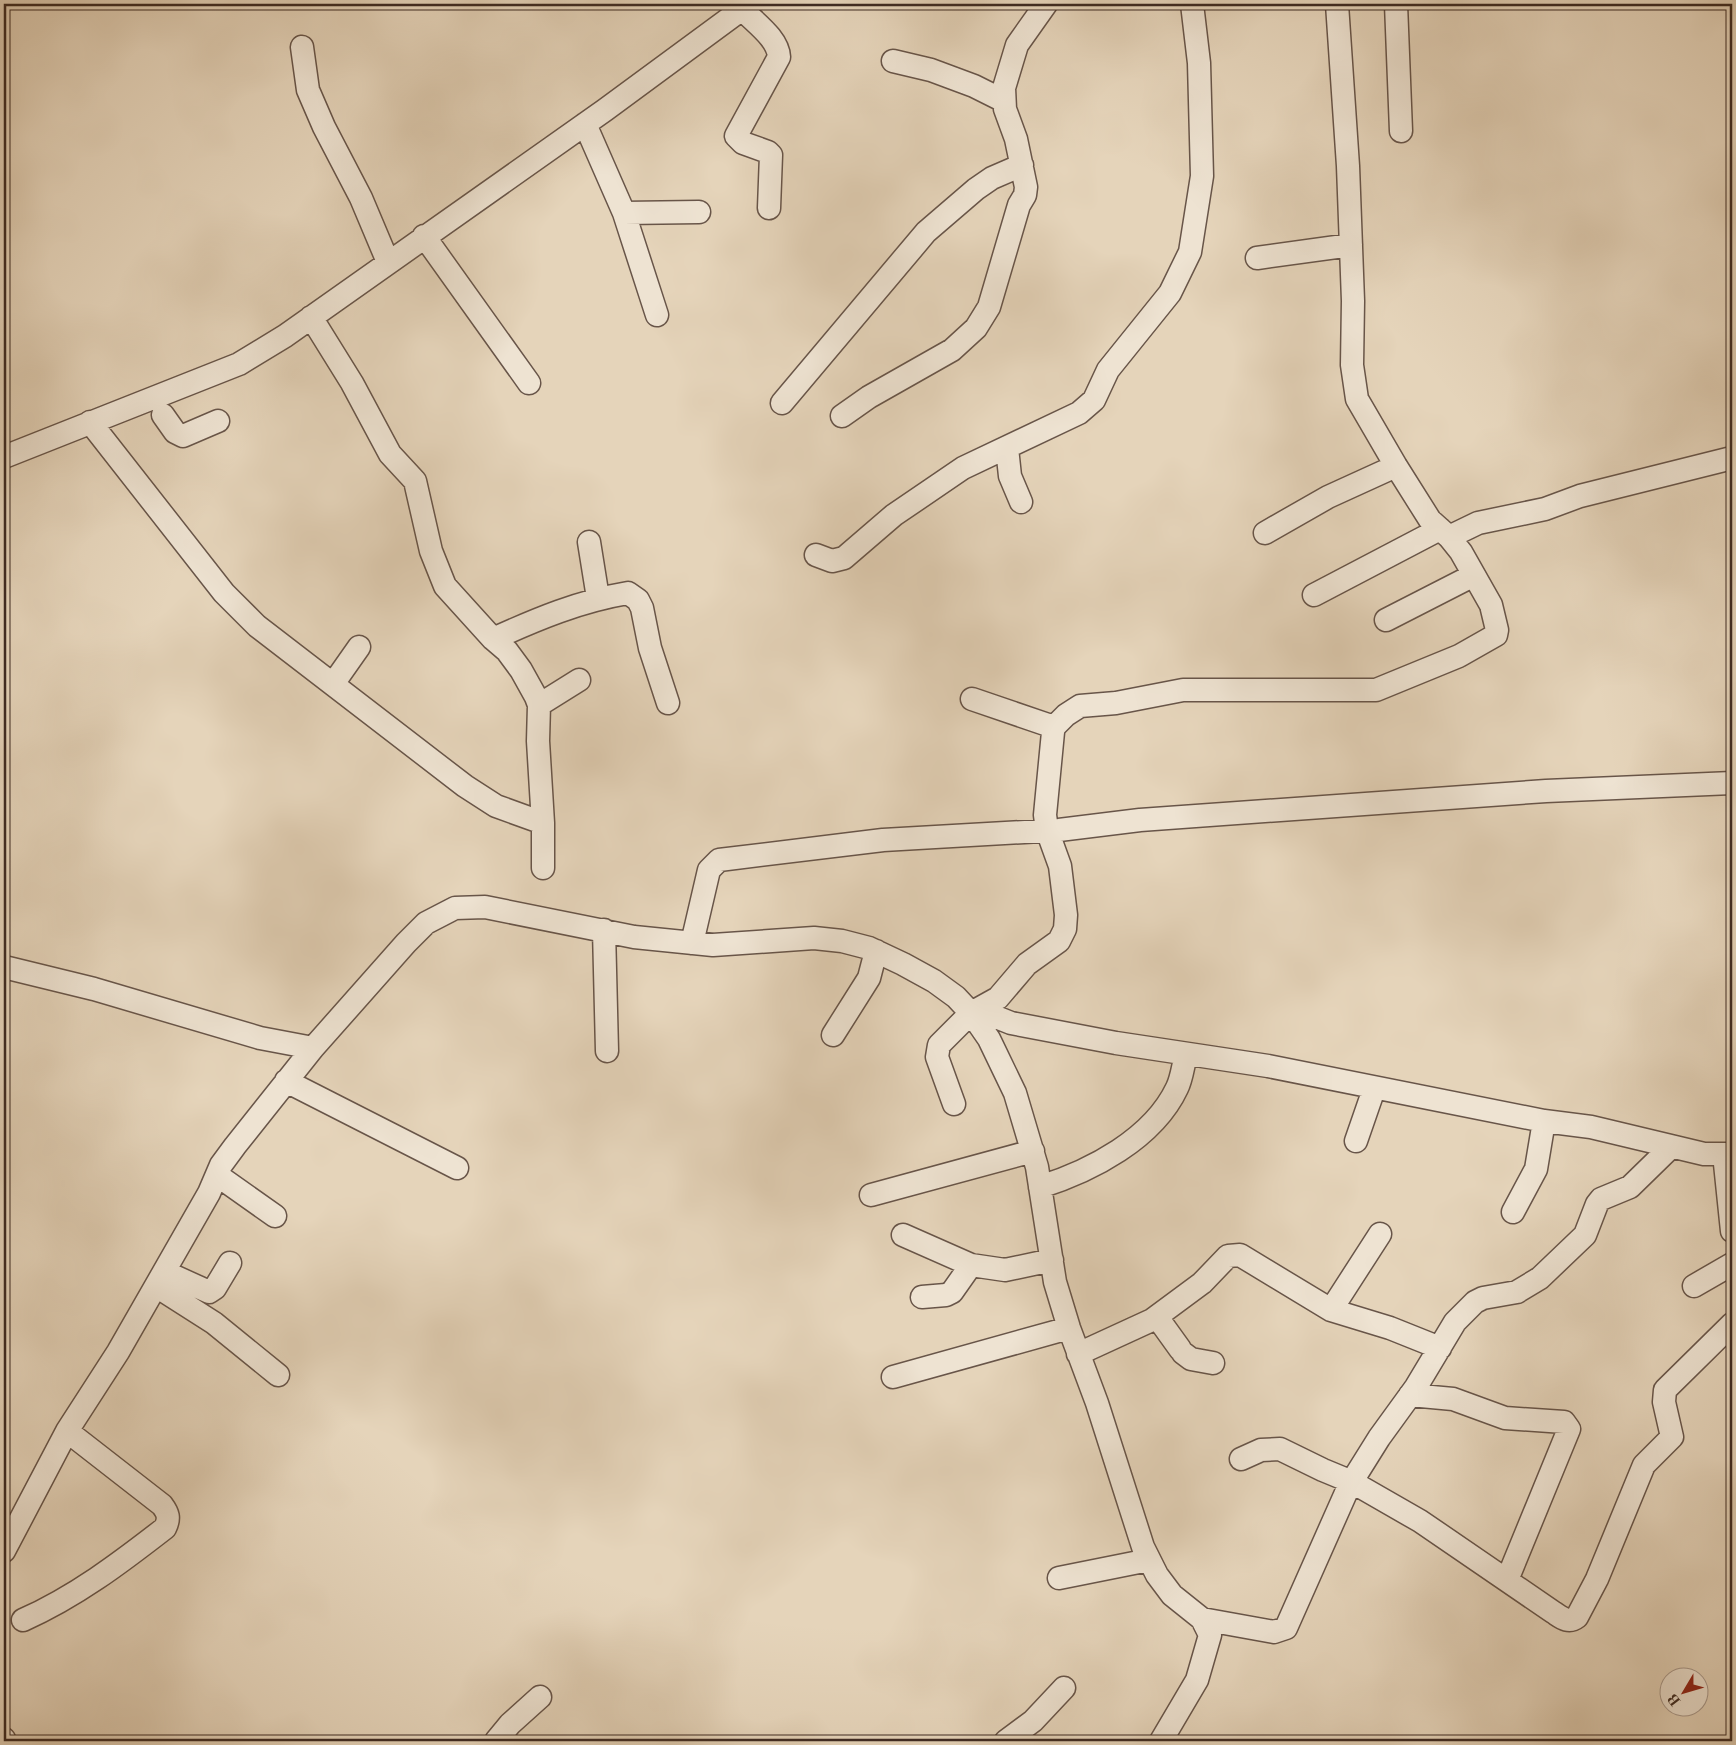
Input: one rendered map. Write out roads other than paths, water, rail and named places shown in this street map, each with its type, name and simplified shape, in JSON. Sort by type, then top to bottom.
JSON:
[{"type":"street","points":[[842,416],[869,397],[952,350],[984,317],[999,278],[1019,206],[1025,195],[1022,165],[1004,101],[1004,88],[1017,45],[1046,4]]},
{"type":"street","points":[[816,556],[832,561],[844,558],[894,515],[947,478],[977,460],[1008,448],[1069,419],[1094,400],[1108,370],[1170,293],[1190,252],[1202,176],[1199,63],[1192,4]]},
{"type":"street","points":[[954,1104],[937,1051],[939,1045],[978,1009],[998,998],[1027,964],[1059,940],[1065,929],[1066,914],[1060,866],[1047,830],[1045,815],[1054,727],[1066,714],[1080,706],[1116,702],[1183,690],[1320,692],[1376,690],[1459,656],[1496,635],[1497,630],[1491,605],[1474,575],[1444,533],[1430,520],[1363,411],[1355,388],[1343,74],[1337,4]]},
{"type":"street","points":[[1396,4],[1401,131]]},
{"type":"street","points":[[4,457],[90,422],[158,408],[238,364],[312,317],[585,124],[745,6],[779,51],[779,57],[736,136],[743,143],[768,152],[771,155],[769,208]]},
{"type":"street","points":[[302,47],[308,90],[324,127],[361,198],[388,262]]},
{"type":"street","points":[[893,61],[931,70],[974,86],[1004,101]]},
{"type":"street","points":[[585,124],[624,213],[658,315]]},
{"type":"street","points":[[782,403],[926,232],[984,184],[1022,165]]},
{"type":"street","points":[[624,213],[699,212]]},
{"type":"street","points":[[424,236],[528,383]]},
{"type":"street","points":[[1257,258],[1351,245]]},
{"type":"street","points":[[312,317],[352,383],[390,454],[415,481],[431,551],[445,586],[493,639],[507,650],[521,670],[539,705],[543,868]]},
{"type":"street","points":[[158,408],[175,432],[183,436],[218,421]]},
{"type":"street","points":[[90,422],[224,592],[257,626],[465,786],[496,806],[543,823]]},
{"type":"street","points":[[1008,448],[1010,476],[1021,502]]},
{"type":"street","points":[[1314,595],[1444,533],[1478,523],[1545,509],[1580,496],[1732,458]]},
{"type":"street","points":[[1265,533],[1328,496],[1396,466]]},
{"type":"street","points":[[589,542],[598,598]]},
{"type":"street","points":[[1386,620],[1474,575]]},
{"type":"street","points":[[493,639],[535,620],[598,598],[628,593],[638,600],[668,703]]},
{"type":"street","points":[[333,684],[359,647]]},
{"type":"street","points":[[539,705],[579,680]]},
{"type":"street","points":[[972,699],[1054,727]]},
{"type":"street","points":[[692,943],[709,870],[719,860],[883,840],[1047,830],[1140,820],[1546,791],[1732,783]]},
{"type":"street","points":[[4,1551],[66,1431],[118,1352],[235,1146],[313,1048],[406,942],[426,923],[455,908],[485,907],[604,930],[713,945],[814,938],[842,941],[876,951],[934,981],[978,1009],[1011,1022],[1186,1055],[1268,1066],[1544,1122],[1591,1127],[1704,1154],[1728,1154],[1732,1231]]},
{"type":"street","points":[[604,930],[607,1051]]},
{"type":"street","points":[[833,1035],[869,978],[876,951]]},
{"type":"street","points":[[4,967],[94,989],[260,1038],[313,1048]]},
{"type":"street","points":[[978,1009],[989,1039],[1015,1093],[1032,1151],[1052,1260],[1069,1328],[1097,1403],[1143,1547],[1157,1575],[1172,1595],[1202,1619],[1210,1635],[1197,1680],[1161,1741]]},
{"type":"street","points":[[1040,1188],[1072,1177],[1145,1132],[1168,1105],[1178,1086],[1186,1055]]},
{"type":"street","points":[[286,1081],[457,1168]]},
{"type":"street","points":[[1356,1141],[1374,1088]]},
{"type":"street","points":[[1513,1212],[1536,1169],[1544,1122]]},
{"type":"street","points":[[1202,1619],[1274,1632],[1286,1628],[1352,1482],[1379,1438],[1410,1395],[1455,1322],[1475,1302],[1484,1298],[1517,1292],[1540,1278],[1585,1235],[1597,1204],[1601,1199],[1630,1187],[1671,1147]]},
{"type":"street","points":[[871,1195],[1032,1151]]},
{"type":"street","points":[[217,1175],[276,1216]]},
{"type":"street","points":[[1331,1310],[1380,1234]]},
{"type":"street","points":[[903,1235],[971,1265],[1006,1270],[1052,1260]]},
{"type":"street","points":[[1078,1354],[1157,1316],[1202,1283],[1228,1256],[1235,1254],[1240,1255],[1331,1310],[1390,1328],[1440,1348]]},
{"type":"street","points":[[161,1279],[209,1292],[215,1288],[230,1263]]},
{"type":"street","points":[[1694,1286],[1732,1264]]},
{"type":"street","points":[[922,1297],[946,1295],[952,1292],[971,1265]]},
{"type":"street","points":[[161,1279],[278,1375]]},
{"type":"street","points":[[1157,1316],[1181,1351],[1197,1361],[1213,1363]]},
{"type":"street","points":[[1241,1459],[1261,1450],[1280,1449],[1352,1482],[1420,1521],[1568,1621],[1577,1617],[1597,1579],[1644,1465],[1672,1437],[1664,1402],[1665,1390],[1732,1324]]},
{"type":"street","points":[[893,1377],[1069,1328]]},
{"type":"street","points":[[1410,1395],[1454,1399],[1505,1418],[1564,1422],[1567,1425],[1569,1429],[1507,1580]]},
{"type":"street","points":[[23,1620],[50,1608],[97,1579],[158,1534],[168,1522],[167,1512],[162,1505],[66,1431]]},
{"type":"street","points":[[1059,1578],[1150,1560]]},
{"type":"street","points":[[1006,1741],[1033,1721],[1064,1688]]},
{"type":"street","points":[[496,1741],[510,1724],[540,1697]]}]
